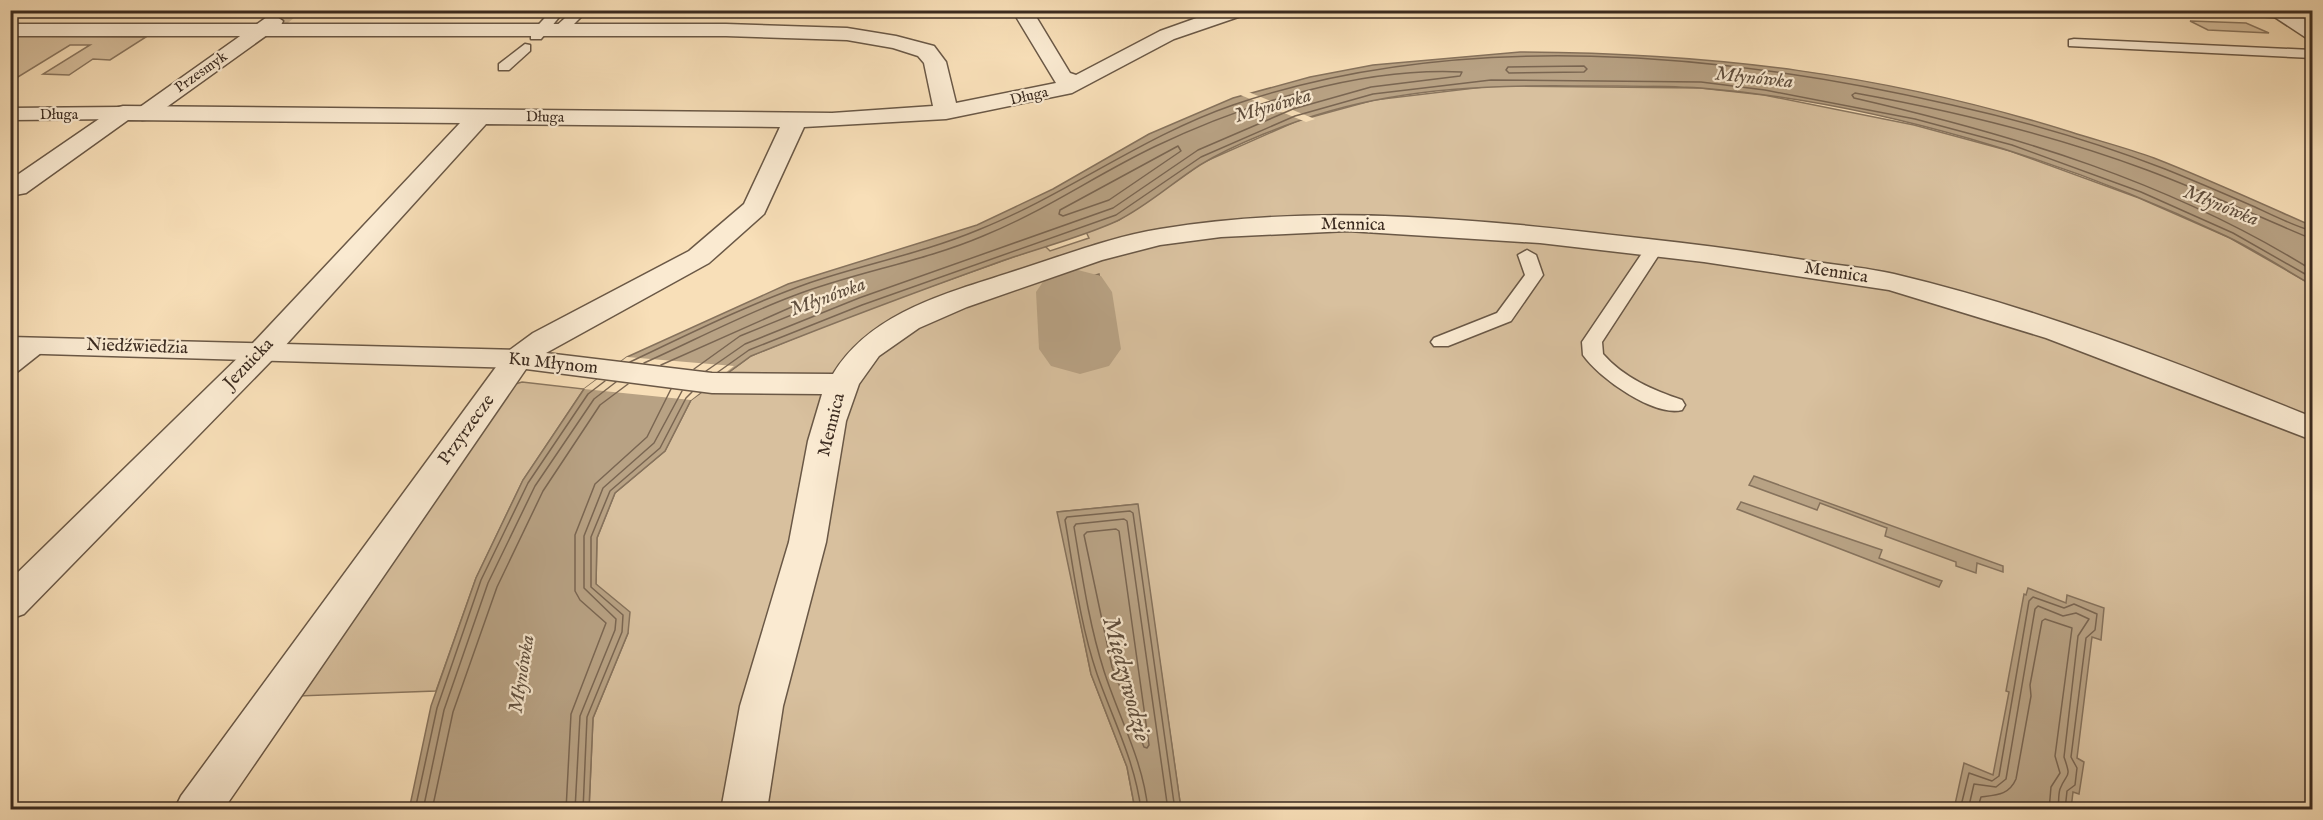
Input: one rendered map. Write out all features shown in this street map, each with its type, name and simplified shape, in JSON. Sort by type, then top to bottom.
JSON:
[{"type":"street","points":[[419,31],[445,10]]},
{"type":"street","points":[[1022,10],[1062,77],[1076,84]]},
{"type":"street","name":"Długa","points":[[10,114],[874,119],[946,112],[1003,102],[1076,84],[1167,35],[1240,10]]},
{"type":"street","points":[[2255,10],[2313,13]]},
{"type":"street","points":[[2280,12],[2313,33]]},
{"type":"street","points":[[10,30],[267,26],[419,31],[549,27],[816,31],[896,42],[926,51],[932,57],[946,112]]},
{"type":"street","name":"Przesmyk","points":[[132,114],[267,26]]},
{"type":"street","points":[[13,190],[132,114]]},
{"type":"street","name":"Jezuicka","points":[[10,604],[263,351],[479,117]]},
{"type":"street","name":"Przyrzecze","points":[[197,810],[518,359],[538,344],[699,257],[718,242],[755,208],[795,120]]},
{"type":"street","name":"Mennica","points":[[744,810],[764,699],[811,523],[831,411],[842,384],[867,351],[893,332],[921,316],[973,294],[1155,238],[1232,228],[1340,224],[1494,230],[1655,248],[1893,282],[1945,296],[2076,340],[2244,401],[2313,429]]},
{"type":"street","name":"Niedźwiedzia","points":[[10,345],[263,351]]},
{"type":"street","name":"Ku Młynom","points":[[263,351],[518,359],[712,383],[842,384]]},
{"type":"lane","points":[[549,27],[582,10]]},
{"type":"lane","points":[[2074,43],[2313,54]]},
{"type":"lane","points":[[504,67],[525,48]]},
{"type":"lane","points":[[1655,248],[1592,342],[1593,355],[1616,380],[1675,405]]},
{"type":"lane","points":[[1441,342],[1504,317],[1534,275],[1527,255]]},
{"type":"lane","points":[[10,368],[39,345]]},
{"type":"shaded area","points":[[2190,21],[2246,23],[2269,33],[2208,30]]},
{"type":"shaded area","points":[[11,36],[146,37],[110,60],[93,59],[69,75],[43,74],[90,45],[70,45],[18,77],[11,77]]},
{"type":"shaded area","points":[[1492,86],[1700,88],[1764,95],[1914,125],[2010,151],[2139,198],[2230,238],[2312,285],[2312,809],[1181,809],[1137,504],[1058,512],[1091,674],[1127,767],[1135,809],[589,810],[593,718],[628,633],[596,584],[597,538],[615,493],[665,451],[691,400],[751,356],[864,310],[1045,246],[1050,251],[1089,238],[1086,232],[1119,220],[1204,162],[1297,121],[1374,100]]},
{"type":"shaded area","points":[[522,382],[584,389],[523,480],[476,578],[436,691],[298,696],[509,386]]},
{"type":"water","name":"Młynówka","points":[[1520,52],[1662,57],[1731,62],[1799,71],[1867,81],[1934,95],[2071,132],[2154,158],[2312,226],[2312,285],[2226,236],[2165,208],[2101,183],[2036,159],[1970,139],[1835,106],[1768,95],[1701,88],[1546,86],[1483,87],[1421,93],[1360,103],[1330,111],[1263,134],[1229,149],[1200,165],[1138,209],[1103,227],[968,273],[751,356],[691,400],[665,451],[615,493],[597,538],[596,584],[630,612],[628,633],[593,718],[589,809],[409,810],[431,706],[476,578],[523,480],[584,389],[627,357],[788,284],[977,225],[1053,189],[1149,134],[1233,98],[1310,77],[1373,65]]},
{"type":"water","points":[[1099,274],[1105,310],[1049,315],[1046,291]]},
{"type":"water","points":[[1754,476],[2003,566],[2003,572],[1977,563],[1976,573],[1956,566],[1956,562],[1885,536],[1887,528],[1820,503],[1817,510],[1749,485]]},
{"type":"water","points":[[1741,502],[1882,550],[1879,558],[1942,581],[1939,587],[1737,509]]},
{"type":"water","points":[[1138,504],[1181,809],[1135,809],[1127,767],[1091,674],[1057,512]]},
{"type":"water","points":[[2028,588],[2066,603],[2067,595],[2104,608],[2101,640],[2092,637],[2077,758],[2084,762],[2079,794],[2073,792],[2071,809],[1954,809],[1964,763],[1993,775],[2024,594],[2026,595]]},
{"type":"pier","points":[[1246,91],[1315,119],[1306,122],[1238,94]]},
{"type":"pier","points":[[627,357],[734,366],[691,400],[584,389]]},
{"type":"waterway","name":"Międzywodzie","points":[[1074,292],[1080,349]]},
{"type":"tunnel","points":[[274,21],[287,10]]}]
